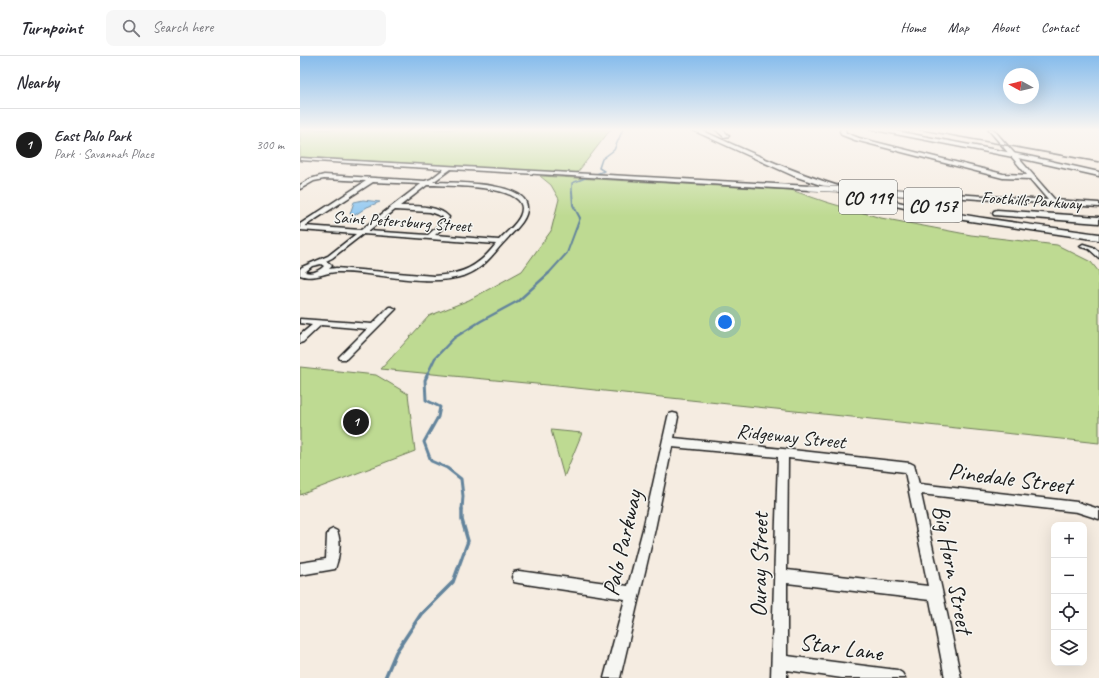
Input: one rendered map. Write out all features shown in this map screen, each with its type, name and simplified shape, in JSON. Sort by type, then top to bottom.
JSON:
[{"type":"highway","name":"CO 119","points":[[758,158],[787,171],[824,184],[882,201],[951,214],[1099,237]]},
{"type":"highway","name":"Foothills Parkway","points":[[777,158],[826,179],[860,190],[930,205],[985,212],[1099,220]]},
{"type":"highway","points":[[1026,158],[1099,174]]},
{"type":"highway","name":"Foothills Parkway","points":[[951,214],[1099,225]]},
{"type":"street","points":[[931,158],[1037,183]]},
{"type":"street","points":[[1015,158],[1053,202]]},
{"type":"street","points":[[300,159],[1099,204]]},
{"type":"street","points":[[426,183],[426,180],[443,167]]},
{"type":"street","points":[[317,273],[362,232],[426,183],[450,168]]},
{"type":"street","points":[[1016,178],[1032,177]]},
{"type":"street","points":[[300,187],[318,178],[495,188],[505,190],[518,196],[524,204],[524,214],[501,242],[480,265],[466,273],[447,278],[336,270],[317,273],[301,273]]},
{"type":"street","points":[[300,228],[372,180]]},
{"type":"street","points":[[394,208],[433,210],[444,214],[446,217],[444,224],[430,236]]},
{"type":"street","name":"Saint Petersburg Street","points":[[300,228],[501,242]]},
{"type":"street","points":[[1083,246],[1091,248],[1099,256]]},
{"type":"street","points":[[301,273],[312,264],[322,262],[328,262],[336,270]]},
{"type":"street","points":[[343,358],[392,309]]},
{"type":"street","points":[[300,321],[373,328]]},
{"type":"street","points":[[300,340],[319,323]]},
{"type":"street","name":"Palo Parkway","points":[[612,678],[649,529],[673,417]]},
{"type":"street","name":"Ridgeway Street","points":[[668,442],[783,453],[910,468]]},
{"type":"street","name":"Ouray Street","points":[[779,678],[783,453]]},
{"type":"street","name":"Big Horn Street","points":[[910,468],[953,678]]},
{"type":"street","name":"Pinedale Street","points":[[914,488],[1077,507],[1099,514]]},
{"type":"street","points":[[300,569],[330,565],[333,556],[333,535]]},
{"type":"street","points":[[781,576],[935,594]]},
{"type":"street","points":[[519,578],[632,593]]},
{"type":"street","name":"Star Lane","points":[[779,662],[897,678]]},
{"type":"green space","points":[[318,158],[589,158],[577,173]]},
{"type":"green space","points":[[540,176],[791,190],[881,218],[971,235],[1057,245],[1091,262],[1099,272],[1099,443],[381,369],[429,316],[469,300],[522,271],[551,231],[559,199],[551,185]]},
{"type":"green space","points":[[300,367],[376,375],[408,394],[415,451],[300,495]]},
{"type":"green space","points":[[551,430],[582,433],[564,477]]},
{"type":"water","points":[[363,200],[380,202],[367,207],[355,215],[350,214],[354,202]]},
{"type":"waterway","points":[[572,192],[572,183],[604,171],[599,168],[603,158]]},
{"type":"waterway","points":[[548,273],[567,253],[580,218],[573,205],[572,192]]},
{"type":"waterway","points":[[426,377],[435,358],[454,338],[481,321],[518,301],[548,273]]},
{"type":"waterway","points":[[427,376],[425,380],[426,400],[440,407],[438,417],[424,442],[431,461],[447,468],[461,479],[463,496],[462,510]]},
{"type":"waterway","points":[[385,678],[396,652],[421,614],[453,582],[468,541],[462,520],[462,510]]},
{"type":"railway","points":[[1077,158],[1099,162]]},
{"type":"place","name":"East Palo Park","points":[[356,422]]}]
